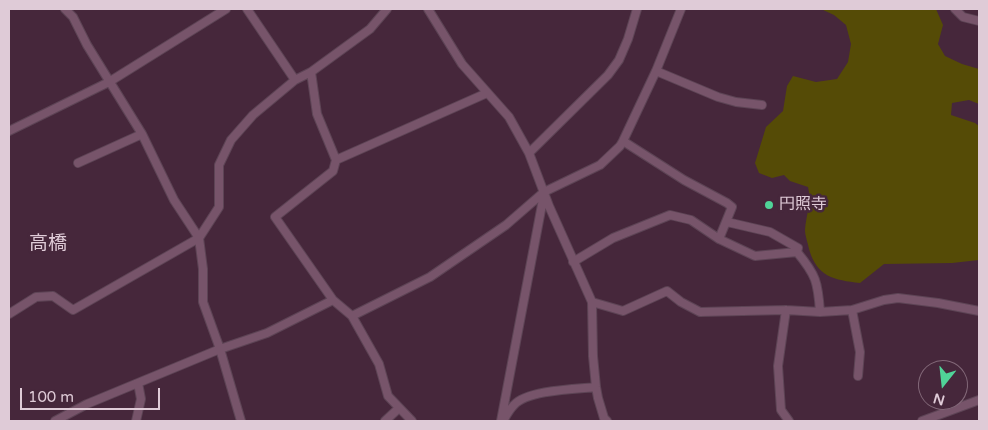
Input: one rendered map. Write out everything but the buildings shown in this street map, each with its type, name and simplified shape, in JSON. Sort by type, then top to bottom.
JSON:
[{"type":"street","points":[[66,9],[73,17],[109,82],[142,134],[174,200],[199,238],[203,302],[220,349],[241,421]]},
{"type":"street","points":[[9,131],[109,82],[226,9]]},
{"type":"street","points":[[247,9],[295,80]]},
{"type":"street","points":[[9,314],[36,297],[53,296],[73,310],[199,238],[219,207],[219,165],[231,140],[253,115],[295,80],[311,72],[370,29],[387,9]]},
{"type":"street","points":[[428,9],[462,64],[509,117],[529,153],[573,262],[592,302],[593,356],[596,387],[604,418],[607,421]]},
{"type":"street","points":[[529,153],[608,75],[619,60],[637,9]]},
{"type":"street","points":[[352,316],[430,277],[506,225],[544,192],[600,165],[623,141],[656,71],[681,9]]},
{"type":"street","points":[[955,9],[963,17],[979,21]]},
{"type":"street","points":[[656,71],[736,102],[762,105]]},
{"type":"street","points":[[311,72],[317,114],[336,160],[333,171],[275,217],[333,300],[352,316],[379,364],[388,396],[412,421]]},
{"type":"street","points":[[336,160],[487,93]]},
{"type":"street","points":[[78,163],[142,134]]},
{"type":"street","points":[[623,141],[684,180],[732,207],[719,240]]},
{"type":"street","points":[[502,421],[544,192]]},
{"type":"street","points":[[573,262],[613,238],[670,215],[691,220],[719,240],[755,256],[797,252]]},
{"type":"street","points":[[727,222],[770,232],[798,248],[797,252],[808,265],[818,284],[820,312]]},
{"type":"street","points":[[592,302],[624,311],[667,290],[681,302],[700,312],[786,310],[820,312],[852,310],[884,300],[898,298],[938,302],[979,311]]},
{"type":"street","points":[[56,421],[87,404],[220,349],[267,333],[333,300]]},
{"type":"street","points":[[786,310],[778,366],[781,410],[790,421]]},
{"type":"street","points":[[852,310],[860,352],[858,376]]},
{"type":"street","points":[[136,421],[141,399],[138,383]]},
{"type":"street","points":[[502,421],[514,404],[526,397],[540,393],[596,387]]},
{"type":"street","points":[[922,421],[979,400]]},
{"type":"street","points":[[385,421],[399,408]]},
{"type":"street","points":[[137,412],[144,421]]},
{"type":"shaded area","points":[[821,9],[936,9],[943,25],[938,44],[945,56],[979,69],[979,104],[969,100],[952,103],[951,115],[979,126],[979,260],[952,263],[884,264],[860,283],[835,278],[817,266],[812,258],[805,232],[809,203],[808,187],[790,181],[784,175],[772,178],[759,173],[755,163],[766,127],[783,111],[787,86],[793,76],[816,82],[837,79],[848,62],[851,44],[846,25],[834,15]]},
{"type":"place","name":"円照寺","points":[[769,205]]},
{"type":"district","name":"高橋","points":[[48,244]]}]
